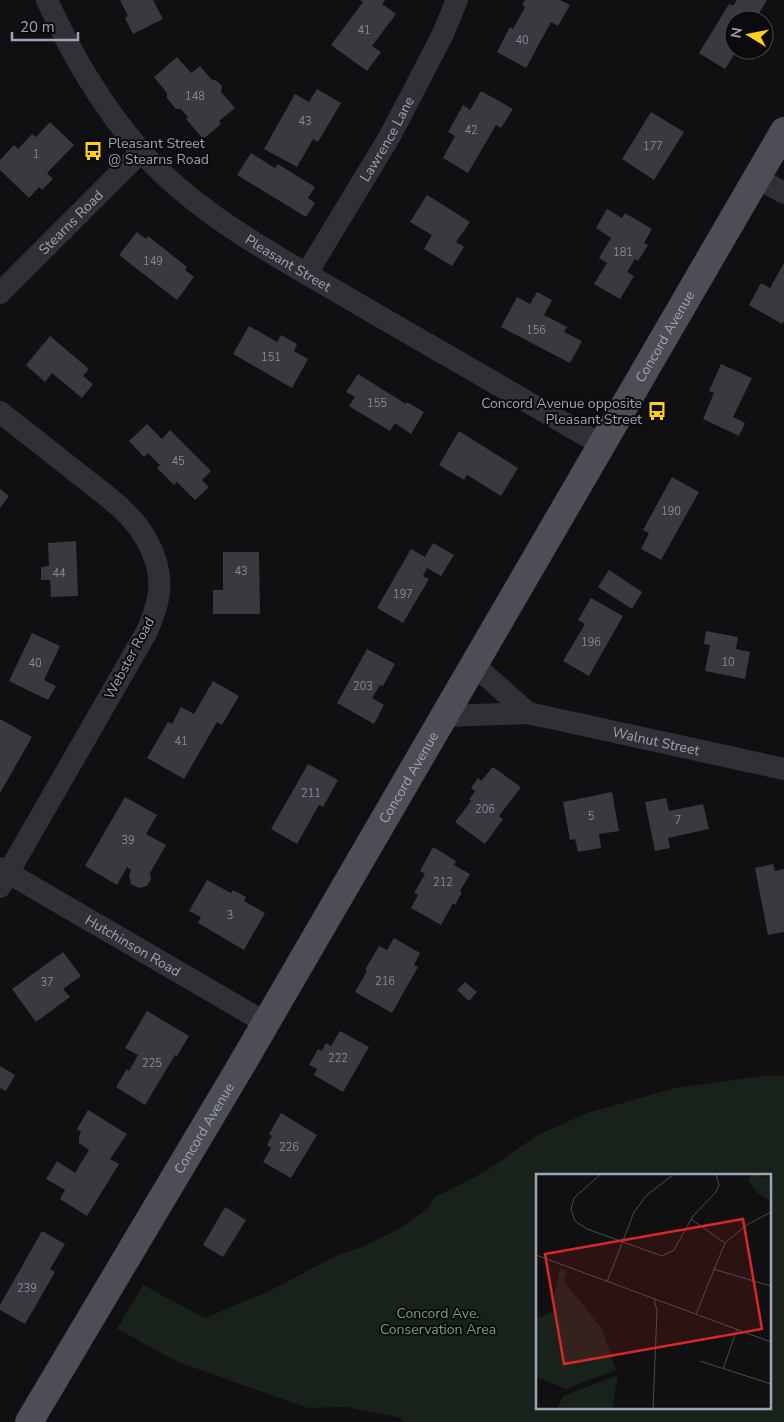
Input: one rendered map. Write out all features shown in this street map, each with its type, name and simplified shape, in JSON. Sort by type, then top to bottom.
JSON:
[{"type":"main road","name":"Concord Avenue","points":[[29,1422],[266,1023],[784,131]]},
{"type":"street","name":"Pleasant Street","points":[[48,0],[62,32],[85,72],[110,111],[141,152],[168,178],[210,212],[238,232],[306,273],[602,445]]},
{"type":"street","name":"Lawrence Lane","points":[[306,273],[390,136],[442,36],[457,0]]},
{"type":"street","name":"Stearns Road","points":[[0,293],[141,152]]},
{"type":"street","points":[[757,178],[784,193]]},
{"type":"street","name":"Webster Road","points":[[0,412],[125,511],[149,544],[156,561],[159,581],[156,606],[146,633],[3,876]]},
{"type":"street","name":"Walnut Street","points":[[474,665],[528,713]]},
{"type":"street","name":"Walnut Street","points":[[444,716],[528,713],[784,769]]},
{"type":"street","name":"Hutchinson Road","points":[[3,876],[266,1023]]},
{"type":"green space","name":"Concord Ave. Conservation Area","points":[[763,1076],[784,1076],[784,1422],[404,1422],[400,1418],[347,1407],[308,1408],[178,1362],[117,1329],[143,1285],[205,1318],[267,1292],[338,1255],[362,1247],[399,1229],[427,1209],[435,1197],[486,1171],[536,1136],[587,1113],[675,1088]]},
{"type":"building","points":[[120,0],[153,0],[163,19],[133,34],[125,18],[128,16]]},
{"type":"building","points":[[360,0],[385,0],[382,4],[396,14],[372,46],[381,52],[367,71],[331,45],[363,2]]},
{"type":"building","points":[[525,0],[560,0],[570,5],[558,26],[551,22],[526,68],[497,52],[510,27],[513,29],[525,7],[522,5]]},
{"type":"building","points":[[737,0],[767,0],[761,10],[725,10],[729,4],[733,6]]},
{"type":"building","points":[[724,12],[724,60],[731,60],[725,69],[699,53]]},
{"type":"building","points":[[177,57],[191,73],[200,66],[211,79],[217,81],[222,86],[221,92],[235,108],[219,121],[221,124],[203,139],[186,119],[188,117],[181,109],[176,109],[167,98],[167,93],[154,77]]},
{"type":"building","points":[[317,89],[341,103],[318,142],[313,139],[297,167],[264,149],[295,94],[309,102]]},
{"type":"building","points":[[481,91],[513,109],[501,128],[496,125],[468,173],[443,158],[455,136],[448,132],[463,105],[470,110]]},
{"type":"building","points":[[651,112],[684,132],[654,180],[622,159]]},
{"type":"building","points":[[50,122],[74,145],[47,173],[53,179],[42,190],[39,187],[29,198],[0,170],[0,160],[14,145],[18,149],[32,134],[36,137]]},
{"type":"building","points":[[251,153],[275,168],[278,164],[315,187],[308,198],[315,203],[306,217],[237,175]]},
{"type":"building","points":[[427,195],[470,222],[456,242],[464,247],[452,266],[424,249],[432,235],[410,222]]},
{"type":"building","points":[[607,209],[622,218],[625,213],[652,229],[644,243],[648,245],[638,261],[635,259],[627,272],[634,276],[620,299],[594,284],[607,263],[599,258],[611,238],[596,228]]},
{"type":"building","points":[[137,232],[146,239],[148,236],[187,267],[185,270],[194,277],[177,300],[119,255]]},
{"type":"building","points":[[784,263],[784,321],[782,324],[749,305],[761,283],[770,288]]},
{"type":"building","points":[[537,292],[552,300],[544,315],[567,327],[564,332],[582,341],[570,363],[501,327],[517,297],[530,304]]},
{"type":"building","points":[[249,326],[277,342],[281,335],[297,344],[294,351],[308,359],[292,388],[233,354]]},
{"type":"building","points":[[50,336],[89,369],[83,376],[93,384],[82,398],[52,373],[45,382],[26,365]]},
{"type":"building","points":[[721,364],[752,378],[733,417],[745,423],[739,436],[703,419],[714,393],[709,391]]},
{"type":"building","points":[[358,374],[406,404],[407,402],[424,412],[411,434],[395,423],[390,431],[349,406],[355,397],[346,392]]},
{"type":"building","points":[[147,424],[162,439],[170,430],[211,471],[202,480],[209,487],[195,500],[177,482],[174,485],[157,468],[160,465],[148,453],[144,457],[129,441]]},
{"type":"building","points":[[459,431],[518,468],[501,496],[467,475],[464,480],[439,465]]},
{"type":"building","points":[[672,477],[699,492],[661,560],[641,549],[649,533],[643,530]]},
{"type":"building","points":[[0,489],[9,496],[0,508]]},
{"type":"building","points":[[76,541],[78,596],[51,597],[50,580],[41,580],[41,567],[49,566],[48,543]]},
{"type":"building","points":[[433,543],[454,555],[441,576],[427,568],[423,576],[429,579],[403,623],[377,608],[411,549],[425,557]]},
{"type":"building","points":[[223,552],[259,552],[260,614],[213,614],[213,590],[223,590]]},
{"type":"building","points":[[609,570],[642,592],[632,609],[598,587]]},
{"type":"building","points":[[591,598],[623,616],[589,676],[563,661],[585,624],[578,620]]},
{"type":"building","points":[[706,631],[738,637],[736,649],[750,652],[745,679],[705,671],[710,645],[704,644]]},
{"type":"building","points":[[32,633],[60,646],[44,680],[56,686],[48,700],[9,681]]},
{"type":"building","points":[[367,649],[395,664],[383,686],[380,685],[372,698],[384,705],[374,724],[337,703]]},
{"type":"building","points":[[213,681],[239,696],[222,725],[217,722],[184,779],[147,758],[168,722],[172,724],[181,707],[194,714]]},
{"type":"building","points":[[0,719],[32,737],[0,793]]},
{"type":"building","points":[[308,764],[338,780],[323,807],[319,805],[297,844],[271,829]]},
{"type":"building","points":[[493,767],[521,787],[499,816],[503,819],[485,844],[455,822],[471,801],[469,800],[475,791],[471,788],[478,778],[481,781]]},
{"type":"building","points":[[612,792],[619,831],[599,834],[601,848],[578,852],[575,839],[570,840],[563,802]]},
{"type":"building","points":[[125,797],[157,815],[146,834],[166,845],[150,873],[151,879],[147,886],[139,888],[131,884],[129,875],[131,870],[127,867],[117,885],[85,866]]},
{"type":"building","points":[[666,798],[669,811],[703,804],[709,829],[668,838],[670,848],[655,851],[645,802]]},
{"type":"building","points":[[433,847],[456,861],[454,865],[470,874],[460,891],[462,892],[455,905],[453,903],[441,925],[411,908],[418,895],[414,893],[425,874],[420,871]]},
{"type":"building","points":[[773,864],[775,871],[784,869],[784,932],[768,935],[755,868]]},
{"type":"building","points":[[207,880],[231,893],[233,890],[246,897],[244,901],[265,913],[244,950],[198,923],[201,917],[189,911]]},
{"type":"building","points":[[394,938],[420,953],[414,965],[418,967],[392,1013],[355,992],[379,946],[387,950]]},
{"type":"building","points":[[63,952],[81,976],[63,989],[70,997],[36,1022],[12,989]]},
{"type":"building","points":[[465,982],[477,992],[469,1001],[457,990]]},
{"type":"building","points":[[147,1011],[189,1036],[177,1056],[175,1055],[145,1105],[116,1087],[127,1069],[129,1071],[138,1055],[125,1048]]},
{"type":"building","points":[[340,1031],[369,1047],[343,1092],[314,1075],[317,1069],[309,1065],[318,1049],[322,1051],[326,1043],[331,1046]]},
{"type":"building","points":[[0,1066],[15,1075],[6,1091],[0,1088]]},
{"type":"building","points":[[88,1110],[127,1134],[110,1159],[119,1164],[87,1216],[60,1199],[65,1190],[46,1179],[57,1161],[75,1173],[89,1150],[79,1143],[81,1132],[77,1129]]},
{"type":"building","points":[[281,1113],[317,1135],[291,1178],[263,1162],[271,1148],[267,1145],[272,1136],[269,1134]]},
{"type":"building","points":[[225,1207],[246,1220],[223,1257],[203,1245]]},
{"type":"building","points":[[42,1231],[65,1244],[50,1269],[55,1272],[25,1324],[0,1310],[0,1305]]},
{"type":"place","name":"Pleasant Street @ Stearns Road","points":[[93,151]]},
{"type":"place","name":"Concord Avenue opposite Pleasant Street","points":[[657,411]]}]
